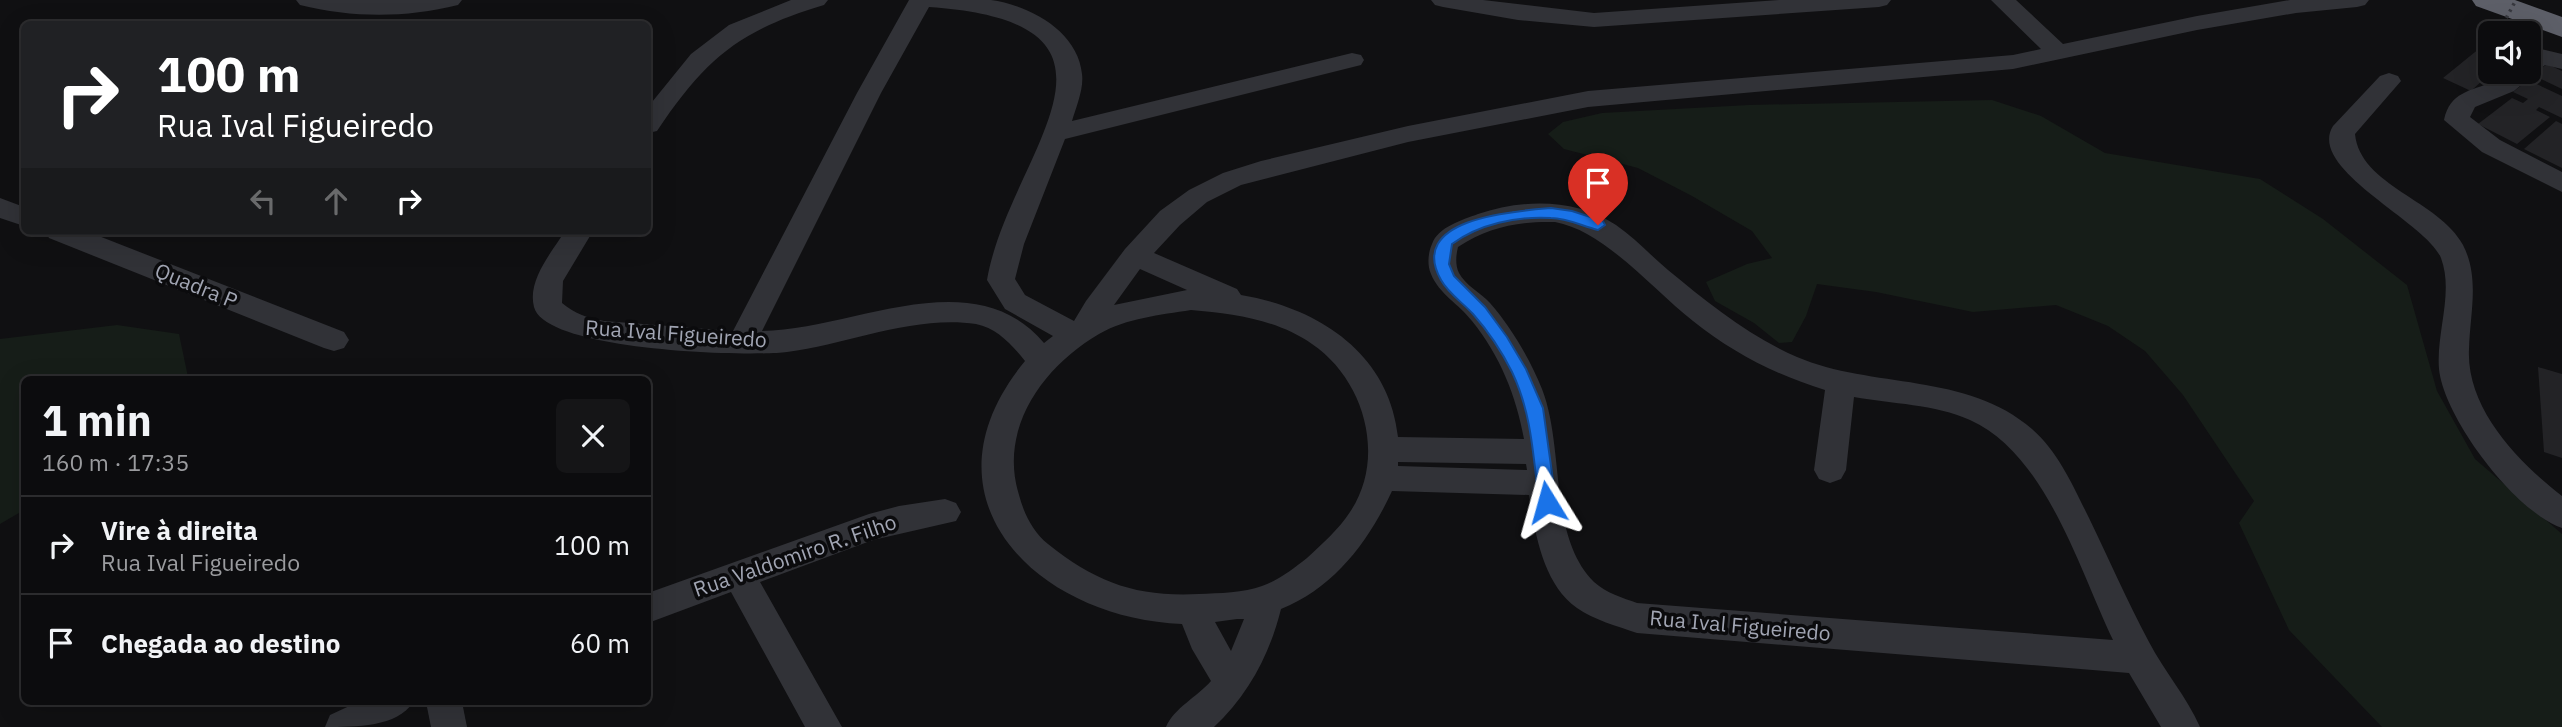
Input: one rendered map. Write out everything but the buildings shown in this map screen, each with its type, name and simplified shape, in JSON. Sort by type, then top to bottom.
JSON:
[{"type":"highway","points":[[2507,6],[2561,25]]},
{"type":"street","points":[[308,0],[366,9],[405,8],[450,0]]},
{"type":"street","points":[[651,120],[676,82],[721,39],[783,8],[816,0]]},
{"type":"street","points":[[743,342],[869,93],[924,0],[988,6],[1014,14],[1054,36],[1065,56],[1070,77],[1056,124],[1010,243],[1001,280],[989,298],[965,311]]},
{"type":"street","points":[[1443,0],[1518,13],[1594,20],[1651,9],[1720,11],[1879,0]]},
{"type":"street","points":[[1676,0],[1720,11]]},
{"type":"street","points":[[2003,0],[2070,50]]},
{"type":"street","points":[[2028,0],[2070,50]]},
{"type":"street","points":[[2197,23],[2258,0]]},
{"type":"street","points":[[1080,333],[1135,256],[1170,218],[1198,196],[1231,179],[1269,167],[1408,134],[1588,99],[2013,62],[2197,23],[2296,6],[2357,0]]},
{"type":"street","points":[[2470,0],[2507,6]]},
{"type":"street","points":[[2541,57],[2562,62]]},
{"type":"street","points":[[1056,124],[1095,123],[1132,117],[1254,83],[1352,60]]},
{"type":"street","points":[[2389,81],[2342,132],[2341,142],[2351,162],[2451,244],[2459,267],[2454,369],[2468,408],[2497,452],[2525,484],[2562,514]]},
{"type":"street","points":[[2506,84],[2501,88],[2473,94],[2458,113],[2457,120],[2491,145],[2562,183]]},
{"type":"street","points":[[0,207],[21,216]]},
{"type":"street","name":"Rua Ival Figueiredo","points":[[2137,658],[1637,618],[1601,605],[1583,593],[1566,570],[1554,539],[1535,408],[1518,369],[1480,311],[1448,279],[1442,264],[1446,242],[1463,229],[1504,217],[1551,213],[1572,216],[1598,225],[1746,346],[1787,365],[1841,382],[1941,398],[1979,409],[2002,422],[2042,461],[2104,582],[2137,658],[2182,727]]},
{"type":"street","name":"Quadra P","points":[[69,235],[334,340]]},
{"type":"street","name":"Rua Ival Figueiredo","points":[[577,235],[549,281],[548,307],[559,318],[573,325],[604,331],[743,342],[783,341],[831,335],[932,312],[965,311],[998,320],[1013,329],[1042,361]]},
{"type":"street","points":[[1135,256],[1246,305],[1290,318],[1329,341],[1359,371],[1379,408],[1385,463],[1357,532],[1314,573],[1266,600],[1194,611],[1128,605],[1070,582],[1026,544],[1001,498],[997,449],[1011,402],[1042,361],[1080,333],[1136,308],[1191,300],[1246,305]]},
{"type":"street","points":[[1001,280],[1015,302],[1080,333]]},
{"type":"street","points":[[1830,470],[1841,382]]},
{"type":"street","points":[[1385,463],[1542,468]]},
{"type":"street","name":"Rua Valdomiro R. Filho","points":[[651,607],[869,528],[900,519],[945,512]]},
{"type":"street","points":[[739,575],[824,727]]},
{"type":"street","points":[[1184,727],[1231,683],[1249,656],[1259,632],[1266,600]]},
{"type":"street","points":[[1194,611],[1204,638],[1231,683]]},
{"type":"street","points":[[342,727],[389,705]]},
{"type":"street","points":[[445,705],[449,727]]},
{"type":"shaded area","points":[[1992,100],[2041,116],[2105,153],[2260,179],[2323,219],[2407,285],[2437,391],[2475,459],[2562,534],[2562,727],[2382,727],[2289,630],[2239,523],[2254,501],[2183,395],[2145,351],[2108,326],[2056,305],[1973,312],[1876,292],[1817,284],[1806,316],[1792,342],[1779,343],[1754,323],[1715,301],[1706,282],[1747,264],[1772,258],[1752,231],[1638,168],[1564,149],[1548,134],[1563,122],[1602,113],[1749,105]]},
{"type":"shaded area","points":[[117,325],[179,334],[188,376],[21,376],[21,512],[0,524],[0,339]]},
{"type":"route","points":[[1547,502],[1535,408],[1502,341],[1480,311],[1448,279],[1442,264],[1442,255],[1446,242],[1463,229],[1504,217],[1525,213],[1551,213],[1572,216],[1598,225]]}]
